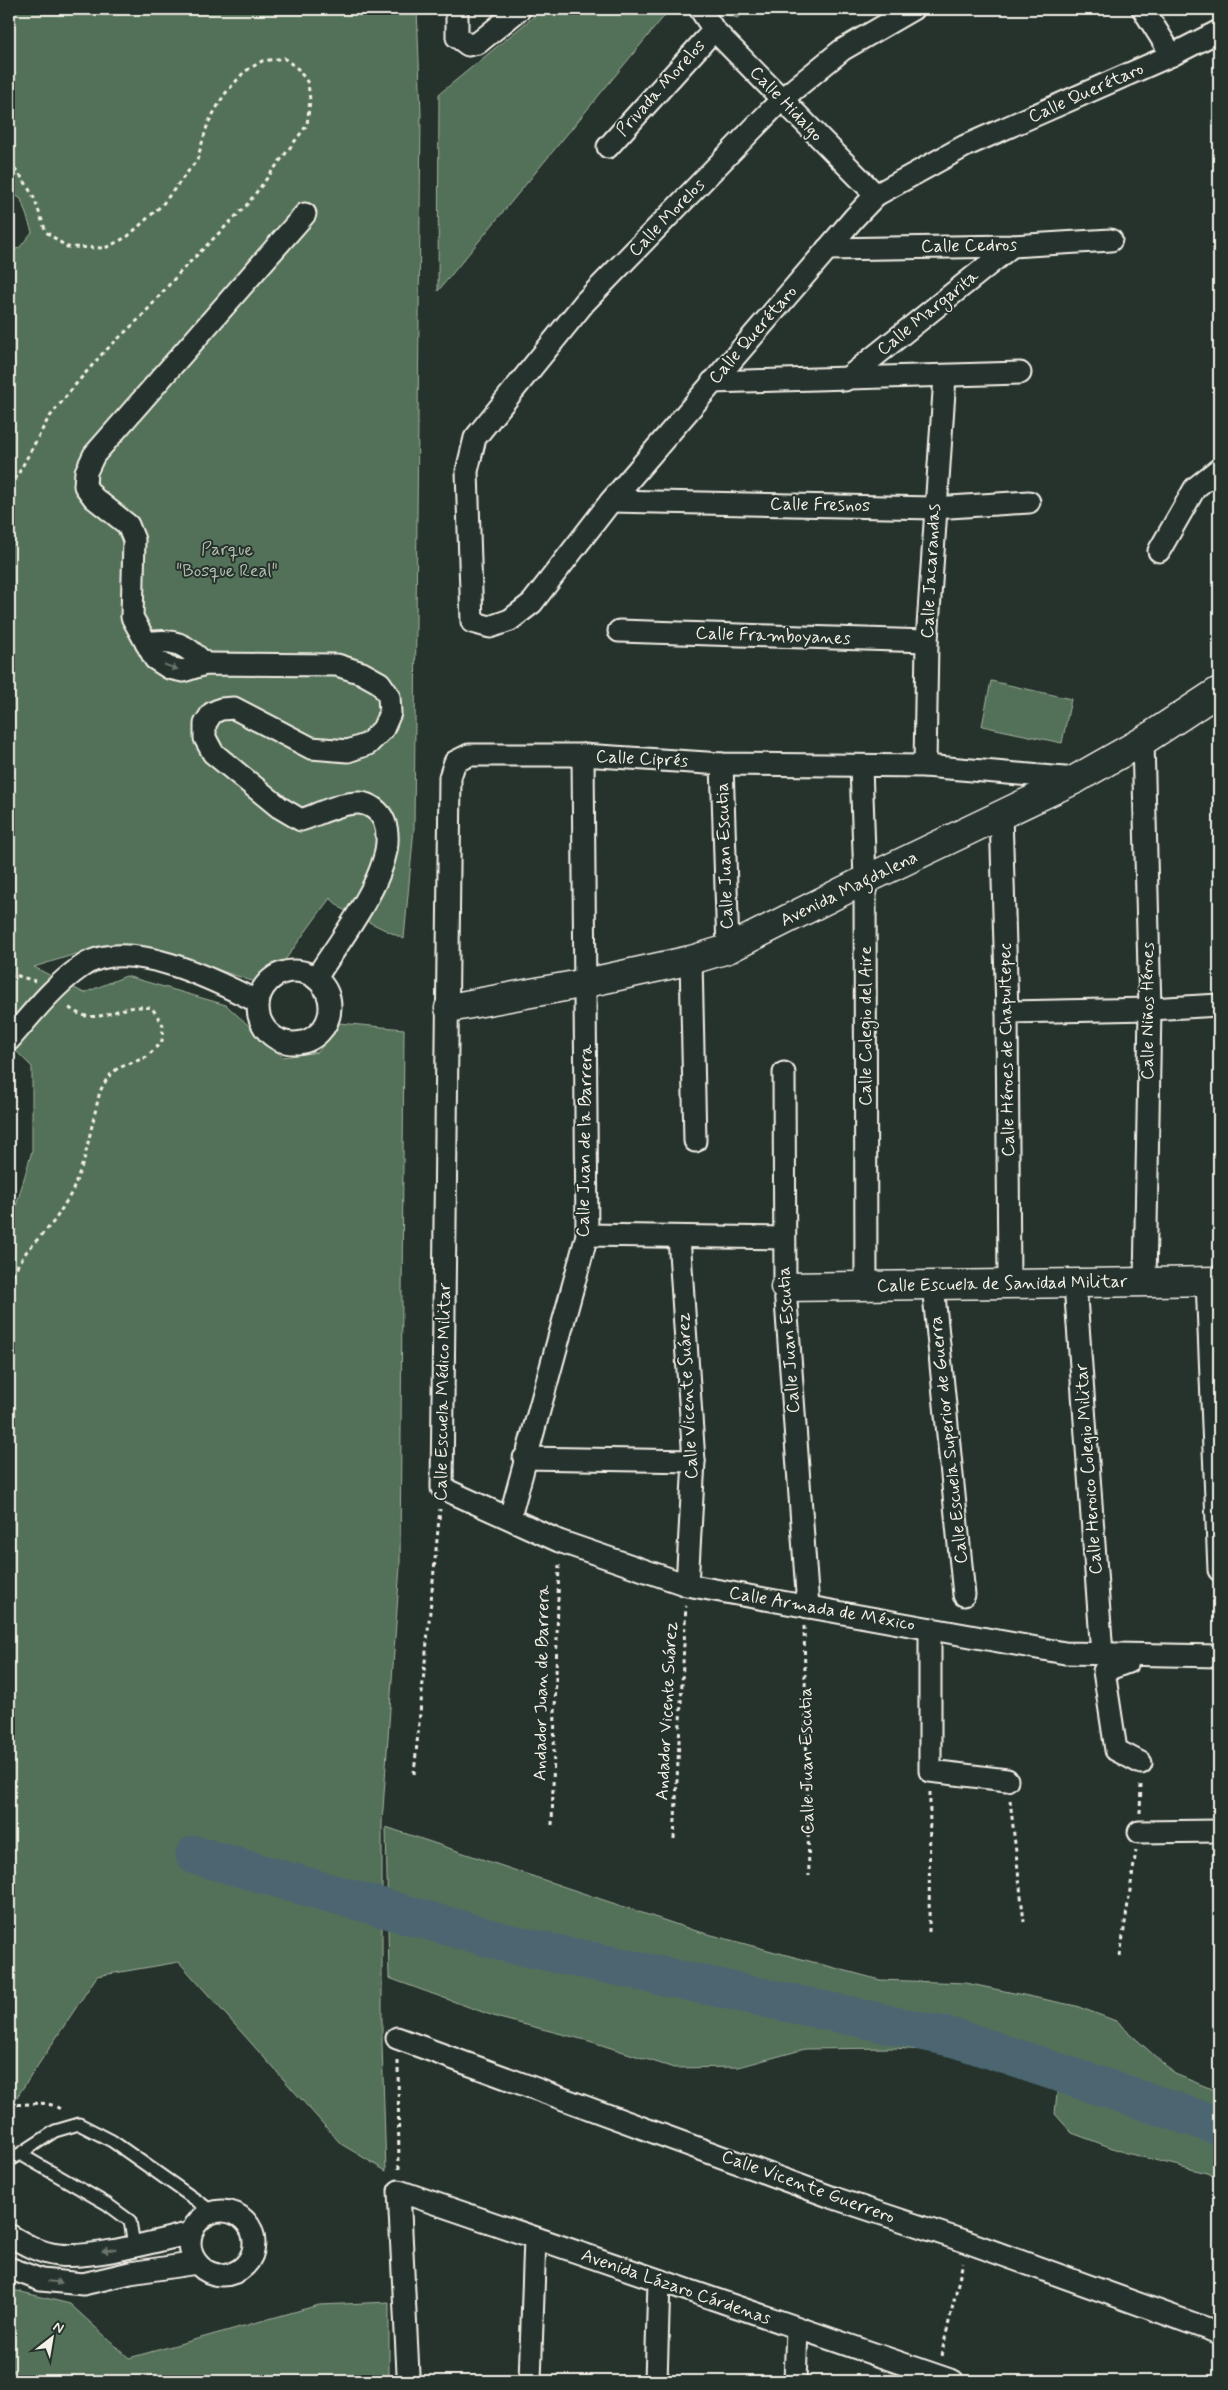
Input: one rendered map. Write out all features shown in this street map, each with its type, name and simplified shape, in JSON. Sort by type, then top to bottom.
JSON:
[{"type":"main road","name":"Avenida Magdalena","points":[[449,1008],[586,983],[691,960],[728,949],[865,880],[1076,779],[1143,741],[1219,691]]},
{"type":"main road","name":"Calle Escuela de Sanidad Militar","points":[[785,1287],[1213,1281]]},
{"type":"street","points":[[458,9],[457,37],[468,45],[478,43],[520,9]]},
{"type":"street","name":"Calle Hidalgo","points":[[700,9],[714,30],[876,195]]},
{"type":"street","name":"Calle Morelos","points":[[467,470],[476,438],[585,302],[782,100],[842,50],[913,9]]},
{"type":"street","points":[[1143,9],[1172,55]]},
{"type":"street","name":"Privada Morelos","points":[[608,147],[714,30]]},
{"type":"street","name":"Calle Querétaro","points":[[467,470],[472,622],[490,628],[510,620],[532,604],[611,501],[827,249],[876,195],[965,146],[1172,55],[1219,31]]},
{"type":"street","points":[[305,214],[94,455],[86,472],[85,486],[94,498],[128,525],[134,540],[132,617],[146,643],[163,640],[178,643],[195,652],[205,664],[337,665],[362,673],[380,683],[390,696],[390,712],[382,729],[368,744],[348,751],[311,748],[234,708],[221,709],[212,713],[205,724],[205,738],[213,754],[279,807],[301,820],[346,805],[361,803],[372,807],[382,815],[388,832],[387,852],[378,879],[316,978]]},
{"type":"street","name":"Calle Cedros","points":[[827,249],[1012,246],[1111,240]]},
{"type":"street","name":"Calle Margarita","points":[[845,380],[1012,246]]},
{"type":"street","points":[[712,382],[845,380],[1020,373]]},
{"type":"street","name":"Calle Jacarandas","points":[[924,766],[927,641],[934,508],[945,376]]},
{"type":"street","points":[[1159,551],[1195,488],[1219,469]]},
{"type":"street","name":"Calle Fresnos","points":[[611,501],[934,508],[1029,502]]},
{"type":"street","name":"Calle Framboyanes","points":[[619,631],[927,641]]},
{"type":"street","name":"Calle Niños Héroes","points":[[1143,741],[1150,1009],[1145,1282]]},
{"type":"street","name":"Calle Ciprés","points":[[449,1008],[450,777],[455,762],[468,755],[584,755],[722,764],[861,767],[924,766],[1076,779]]},
{"type":"street","name":"Calle Juan de la Barrera","points":[[510,1518],[524,1458],[587,1235],[584,755]]},
{"type":"street","name":"Calle Juan Escutia","points":[[722,764],[728,949]]},
{"type":"street","name":"Calle Colegio del Aire","points":[[861,767],[865,880],[866,1286]]},
{"type":"street","name":"Calle Héroes de Chapultepec","points":[[1001,815],[1007,1012],[1009,1284]]},
{"type":"street","points":[[9,1040],[52,993],[82,966],[103,958],[125,956],[156,961],[186,970],[258,1002]]},
{"type":"street","points":[[691,960],[695,1141]]},
{"type":"street","points":[[292,970],[305,972],[316,978],[330,998],[330,1011],[324,1028],[311,1039],[289,1043],[278,1040],[262,1024],[258,1013],[258,1002],[266,985],[280,973],[292,970]]},
{"type":"street","points":[[1007,1012],[1150,1009],[1219,1005]]},
{"type":"street","name":"Calle Escuela Médico Militar","points":[[442,1488],[449,1008]]},
{"type":"street","name":"Calle Juan Escutia","points":[[784,1074],[785,1287],[806,1616]]},
{"type":"street","points":[[587,1235],[784,1238]]},
{"type":"street","name":"Calle Vicente Suárez","points":[[679,1237],[694,1461],[687,1585]]},
{"type":"street","points":[[1213,1281],[1219,1570]]},
{"type":"street","name":"Calle Heroico Colegio Militar","points":[[1075,1284],[1102,1654]]},
{"type":"street","name":"Calle Escuela Superior de Guerra","points":[[933,1285],[964,1594]]},
{"type":"street","points":[[524,1458],[694,1461]]},
{"type":"street","name":"Calle Armada de México","points":[[442,1488],[560,1541],[687,1585],[806,1616],[847,1614],[1065,1653],[1219,1656]]},
{"type":"street","points":[[930,1629],[930,1771],[1008,1780]]},
{"type":"street","points":[[1128,1655],[1128,1662],[1104,1671],[1116,1750],[1141,1763]]},
{"type":"street","points":[[1139,1832],[1219,1832]]},
{"type":"street","name":"Calle Vicente Guerrero","points":[[397,2038],[834,2198],[967,2242],[1219,2333]]},
{"type":"street","points":[[399,2191],[408,2373]]},
{"type":"street","name":"Avenida Lázaro Cárdenas","points":[[399,2191],[942,2379]]},
{"type":"street","points":[[224,2210],[244,2219],[254,2237],[254,2248],[245,2266],[226,2275],[210,2272],[197,2263],[191,2249],[191,2233],[204,2216],[213,2212],[224,2210]]},
{"type":"street","points":[[9,2235],[28,2246],[58,2255],[83,2254],[191,2233]]},
{"type":"street","points":[[530,2381],[535,2238]]},
{"type":"street","points":[[9,2268],[41,2280],[83,2284],[130,2273],[197,2263]]},
{"type":"street","points":[[656,2381],[659,2282]]},
{"type":"street","points":[[795,2381],[796,2329]]},
{"type":"lane","points":[[9,2161],[55,2131],[79,2124],[112,2141],[213,2212]]},
{"type":"lane","points":[[20,2154],[106,2204],[130,2221],[134,2245]]},
{"type":"path","points":[[9,163],[24,180],[34,198],[46,232],[67,248],[105,248],[127,237],[162,205],[196,160],[208,123],[224,95],[244,72],[262,60],[284,58],[298,69],[308,83],[310,100],[307,125],[294,146],[231,222],[182,270],[141,317],[102,354],[76,384],[48,419],[9,491]]},
{"type":"path","points":[[9,976],[15,975],[38,982],[76,1013],[94,1018],[120,1009],[139,1006],[152,1008],[163,1025],[162,1041],[147,1057],[118,1068],[108,1077],[100,1092],[84,1160],[72,1192],[55,1220],[27,1251],[14,1271],[9,1290]]},
{"type":"path","name":"Calle Escuela Médico Militar","points":[[414,1774],[442,1488]]},
{"type":"path","name":"Andador Juan de Barrera","points":[[552,1825],[560,1541]]},
{"type":"path","name":"Andador Vicente Suárez","points":[[674,1839],[687,1585]]},
{"type":"path","name":"Calle Juan Escutia","points":[[806,1616],[804,1646],[809,1876]]},
{"type":"path","points":[[1120,1956],[1139,1832],[1141,1763]]},
{"type":"path","points":[[929,1932],[930,1771]]},
{"type":"path","points":[[1008,1780],[1024,1922]]},
{"type":"path","points":[[397,2038],[399,2191]]},
{"type":"path","points":[[9,2104],[39,2102],[55,2105],[79,2124]]},
{"type":"path","points":[[942,2379],[967,2242]]},
{"type":"green space","name":"Parque \"Bosque Real\"","points":[[9,9],[417,9],[421,113],[414,828],[404,939],[342,909],[330,898],[285,960],[255,982],[183,958],[92,949],[34,967],[84,993],[126,976],[226,1005],[283,1057],[318,1052],[339,1023],[404,1029],[400,1566],[382,1823],[382,2044],[386,2171],[341,2144],[179,1962],[97,1976],[9,2109],[9,1230],[32,1151],[32,1067],[9,1044],[9,253],[20,247],[32,232],[21,199],[9,191]]},
{"type":"green space","points":[[543,9],[670,9],[438,291],[439,94]]},
{"type":"green space","points":[[709,9],[750,9],[737,18]]},
{"type":"green space","points":[[991,681],[1071,699],[1062,743],[982,726]]},
{"type":"green space","points":[[386,1827],[693,1930],[880,1980],[966,1983],[1076,2006],[1116,2021],[1175,2074],[1219,2092],[1219,2179],[1207,2173],[1126,2153],[1072,2133],[1055,2114],[1057,2092],[971,2053],[893,2048],[805,2049],[739,2067],[674,2068],[589,2041],[499,2018],[389,1978]]},
{"type":"green space","points":[[9,2289],[70,2304],[129,2358],[319,2305],[389,2302],[389,2381],[9,2381]]},
{"type":"waterway","points":[[195,1855],[511,1944],[959,2039],[1219,2126]]}]
